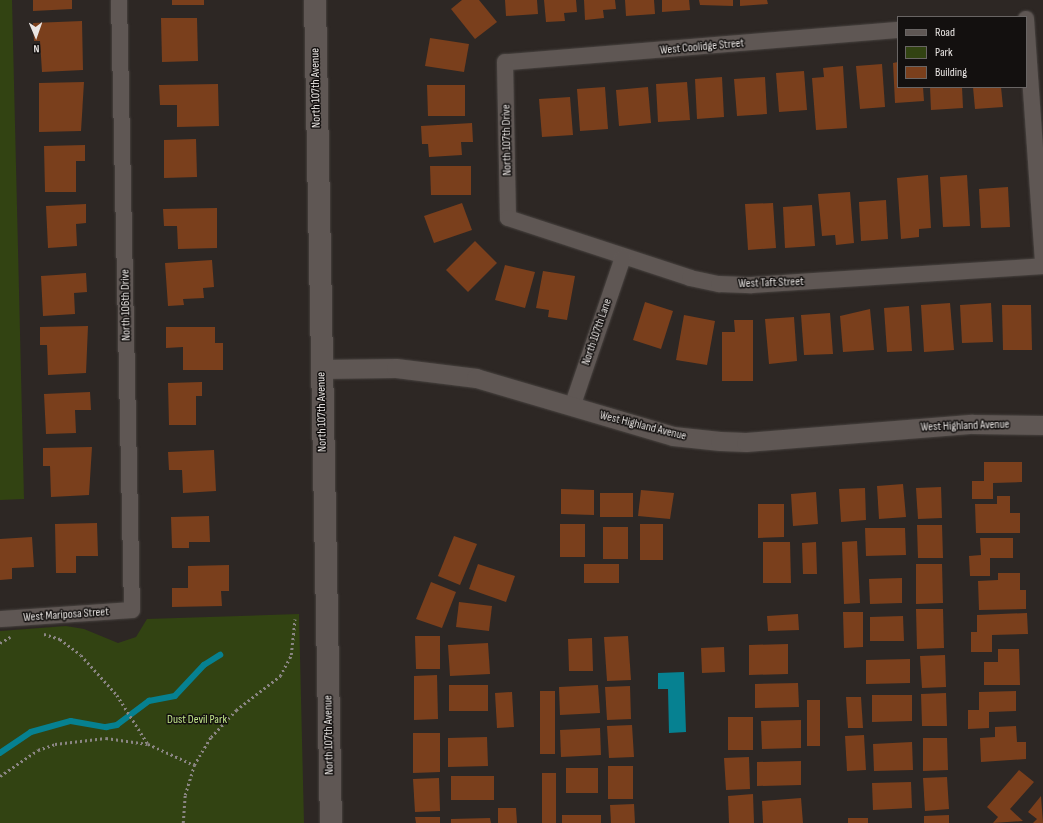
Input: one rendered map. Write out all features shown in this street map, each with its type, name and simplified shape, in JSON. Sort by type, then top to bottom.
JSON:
[{"type":"main road","name":"North 107th Avenue","points":[[315,0],[320,369],[331,823]]},
{"type":"street","name":"North 106th Drive","points":[[119,0],[132,610]]},
{"type":"street","points":[[1027,19],[1043,265]]},
{"type":"street","name":"West Coolidge Street","points":[[505,62],[897,30]]},
{"type":"street","name":"North 107th Drive","points":[[505,62],[508,218]]},
{"type":"street","name":"West Taft Street","points":[[508,218],[690,278],[752,285],[1043,265]]},
{"type":"street","name":"North 107th Lane","points":[[572,408],[623,257]]},
{"type":"street","name":"West Highland Avenue","points":[[320,369],[396,368],[448,374],[513,387],[572,408],[673,436],[746,442],[914,427],[1043,425]]},
{"type":"street","name":"West Mariposa Street","points":[[0,619],[132,610]]},
{"type":"path","points":[[184,823],[185,795],[194,765],[211,737],[236,710],[280,676],[291,654],[295,619]]},
{"type":"path","points":[[35,634],[60,639],[81,655],[127,712],[148,744]]},
{"type":"path","points":[[0,643],[16,636]]},
{"type":"path","points":[[0,776],[38,750],[55,744],[106,738],[148,744],[194,765]]},
{"type":"green space","points":[[0,0],[12,0],[24,499],[0,500]]},
{"type":"green space","name":"Dust Devil Park","points":[[299,614],[304,823],[0,823],[0,631],[66,626],[84,629],[118,643],[136,637],[147,619]]},
{"type":"water","points":[[684,672],[686,732],[669,733],[668,689],[658,689],[658,673]]},
{"type":"building","points":[[33,0],[72,0],[72,9],[33,11]]},
{"type":"building","points":[[172,0],[204,0],[204,5],[172,5]]},
{"type":"building","points":[[462,0],[479,0],[497,22],[475,39],[451,9]]},
{"type":"building","points":[[505,0],[537,0],[538,14],[506,16]]},
{"type":"building","points":[[544,0],[576,0],[577,12],[564,13],[565,21],[546,22]]},
{"type":"building","points":[[584,0],[615,0],[616,9],[603,10],[604,18],[585,20]]},
{"type":"building","points":[[625,0],[654,0],[655,14],[626,16]]},
{"type":"building","points":[[662,0],[689,0],[690,10],[662,12]]},
{"type":"building","points":[[699,0],[733,0],[733,6],[700,5]]},
{"type":"building","points":[[740,0],[767,0],[768,4],[740,6]]},
{"type":"building","points":[[161,18],[197,18],[198,61],[162,62]]},
{"type":"building","points":[[82,21],[83,70],[42,72],[40,41],[34,41],[33,23]]},
{"type":"building","points":[[430,38],[469,44],[464,72],[425,66]]},
{"type":"building","points":[[897,62],[897,88],[923,88],[924,101],[895,103],[893,63]]},
{"type":"building","points":[[882,64],[885,107],[860,109],[856,66]]},
{"type":"building","points":[[843,66],[847,128],[816,130],[812,78],[824,77],[823,68]]},
{"type":"building","points":[[804,71],[807,110],[779,112],[776,73]]},
{"type":"building","points":[[722,77],[724,117],[697,119],[695,79]]},
{"type":"building","points":[[765,77],[767,114],[737,116],[734,79]]},
{"type":"building","points":[[84,82],[81,131],[39,132],[39,83]]},
{"type":"building","points":[[687,82],[690,120],[658,122],[656,84]]},
{"type":"building","points":[[218,84],[219,126],[177,127],[177,105],[160,105],[159,85]]},
{"type":"building","points":[[427,85],[465,85],[465,116],[428,116]]},
{"type":"building","points":[[605,87],[608,129],[580,131],[577,89]]},
{"type":"building","points":[[648,87],[651,123],[619,126],[616,90]]},
{"type":"building","points":[[930,88],[962,88],[963,108],[931,110]]},
{"type":"building","points":[[973,88],[1001,88],[1003,107],[975,109]]},
{"type":"building","points":[[570,97],[573,135],[542,137],[539,99]]},
{"type":"building","points":[[472,123],[473,142],[461,142],[462,155],[429,157],[428,144],[422,144],[421,126]]},
{"type":"building","points":[[196,139],[197,177],[164,178],[164,140]]},
{"type":"building","points":[[85,145],[85,161],[76,161],[76,192],[45,192],[44,146]]},
{"type":"building","points":[[430,166],[471,166],[471,195],[431,195]]},
{"type":"building","points":[[928,175],[931,228],[919,229],[919,237],[901,239],[897,178]]},
{"type":"building","points":[[967,175],[970,226],[943,227],[940,177]]},
{"type":"building","points":[[1008,187],[1010,227],[981,228],[979,189]]},
{"type":"building","points":[[850,192],[854,243],[836,245],[835,235],[822,236],[818,194]]},
{"type":"building","points":[[886,200],[888,239],[861,241],[859,202]]},
{"type":"building","points":[[462,203],[472,230],[434,243],[424,216]]},
{"type":"building","points":[[773,203],[776,248],[748,250],[745,204]]},
{"type":"building","points":[[86,204],[86,223],[76,224],[77,246],[48,248],[46,206]]},
{"type":"building","points":[[812,205],[815,246],[785,248],[783,207]]},
{"type":"building","points":[[217,208],[217,248],[178,249],[177,226],[164,226],[163,209]]},
{"type":"building","points":[[475,241],[497,263],[468,292],[446,270]]},
{"type":"building","points":[[212,260],[214,287],[203,288],[204,298],[183,299],[184,305],[168,306],[165,263]]},
{"type":"building","points":[[505,265],[535,272],[525,308],[495,300]]},
{"type":"building","points":[[543,271],[575,276],[567,320],[548,317],[549,310],[536,308]]},
{"type":"building","points":[[86,273],[87,292],[74,293],[75,314],[43,316],[41,276]]},
{"type":"building","points":[[645,302],[673,311],[661,349],[633,340]]},
{"type":"building","points":[[950,303],[954,350],[924,352],[921,305]]},
{"type":"building","points":[[991,303],[993,342],[962,343],[960,305]]},
{"type":"building","points":[[1002,305],[1031,305],[1032,350],[1003,350]]},
{"type":"building","points":[[909,306],[912,351],[887,352],[884,308]]},
{"type":"building","points":[[870,309],[874,350],[843,352],[840,316]]},
{"type":"building","points":[[830,313],[833,354],[804,355],[801,315]]},
{"type":"building","points":[[684,315],[715,321],[707,365],[676,360]]},
{"type":"building","points":[[794,317],[797,361],[769,364],[765,319]]},
{"type":"building","points":[[734,320],[753,320],[753,381],[722,381],[722,332],[735,332]]},
{"type":"building","points":[[88,326],[86,373],[48,375],[47,345],[40,345],[40,327]]},
{"type":"building","points":[[166,327],[215,327],[215,343],[223,343],[223,370],[183,370],[183,347],[166,348]]},
{"type":"building","points":[[202,382],[202,396],[196,396],[196,425],[169,425],[168,383]]},
{"type":"building","points":[[90,392],[91,410],[75,410],[76,433],[46,434],[44,394]]},
{"type":"building","points":[[92,447],[89,495],[51,497],[50,466],[43,466],[43,448]]},
{"type":"building","points":[[214,450],[216,491],[183,493],[182,470],[169,470],[168,452]]},
{"type":"building","points":[[984,462],[1022,462],[1022,482],[993,483],[993,499],[972,499],[972,481],[984,481]]},
{"type":"building","points":[[903,484],[906,517],[879,519],[877,486]]},
{"type":"building","points":[[941,487],[942,518],[918,519],[916,488]]},
{"type":"building","points":[[865,488],[866,520],[841,522],[839,489]]},
{"type":"building","points":[[561,489],[594,490],[594,515],[561,514]]},
{"type":"building","points":[[641,490],[674,493],[670,519],[638,516]]},
{"type":"building","points":[[816,492],[818,524],[793,526],[791,494]]},
{"type":"building","points":[[600,493],[633,493],[633,517],[600,517]]},
{"type":"building","points":[[997,496],[1010,496],[1010,513],[1020,513],[1020,533],[976,533],[975,504],[997,504]]},
{"type":"building","points":[[758,504],[784,504],[784,537],[758,538]]},
{"type":"building","points":[[209,516],[210,542],[189,542],[189,548],[172,548],[171,517]]},
{"type":"building","points":[[97,523],[98,556],[76,556],[76,573],[56,573],[55,524]]},
{"type":"building","points":[[560,524],[585,524],[585,557],[560,557]]},
{"type":"building","points":[[640,524],[663,524],[663,560],[640,560]]},
{"type":"building","points":[[917,525],[942,525],[943,558],[918,558]]},
{"type":"building","points":[[603,527],[628,527],[628,559],[603,559]]},
{"type":"building","points":[[865,528],[905,528],[906,555],[866,556]]},
{"type":"building","points":[[454,536],[477,544],[460,585],[438,576]]},
{"type":"building","points":[[32,537],[34,567],[12,568],[12,579],[0,580],[0,539]]},
{"type":"building","points":[[980,538],[1013,538],[1013,558],[990,558],[990,576],[970,576],[969,556],[981,555]]},
{"type":"building","points":[[857,541],[860,603],[844,604],[842,542]]},
{"type":"building","points":[[763,542],[790,542],[791,583],[763,583]]},
{"type":"building","points":[[816,542],[817,574],[803,574],[802,543]]},
{"type":"building","points":[[478,564],[515,576],[506,602],[469,589]]},
{"type":"building","points":[[584,564],[619,564],[619,583],[584,583]]},
{"type":"building","points":[[916,564],[942,564],[943,603],[916,604]]},
{"type":"building","points":[[229,565],[229,591],[221,591],[222,606],[172,607],[172,588],[188,588],[188,566]]},
{"type":"building","points":[[998,573],[1020,573],[1020,590],[1026,590],[1026,609],[979,610],[978,581],[998,580]]},
{"type":"building","points":[[902,578],[902,603],[870,604],[869,579]]},
{"type":"building","points":[[431,582],[456,592],[442,628],[416,619]]},
{"type":"building","points":[[459,602],[492,606],[489,631],[456,627]]},
{"type":"building","points":[[916,609],[943,609],[944,648],[917,649]]},
{"type":"building","points":[[843,612],[863,612],[863,647],[844,648]]},
{"type":"building","points":[[1027,613],[1028,634],[992,635],[992,652],[971,652],[971,632],[977,632],[977,615]]},
{"type":"building","points":[[798,614],[799,630],[768,631],[767,616]]},
{"type":"building","points":[[903,616],[904,641],[870,641],[870,617]]},
{"type":"building","points":[[415,636],[440,636],[440,669],[416,669]]},
{"type":"building","points":[[628,636],[631,680],[607,681],[604,637]]},
{"type":"building","points":[[592,638],[593,671],[569,671],[568,639]]},
{"type":"building","points":[[488,643],[490,674],[450,676],[448,645]]},
{"type":"building","points":[[788,644],[788,674],[749,675],[749,645]]},
{"type":"building","points":[[724,647],[725,672],[702,673],[701,648]]},
{"type":"building","points":[[998,649],[1019,649],[1020,685],[984,685],[984,662],[998,662]]},
{"type":"building","points":[[945,655],[946,687],[922,688],[920,656]]},
{"type":"building","points":[[910,659],[910,683],[866,684],[866,660]]},
{"type":"building","points":[[437,675],[438,719],[414,720],[414,676]]},
{"type":"building","points":[[798,683],[799,707],[755,708],[755,684]]},
{"type":"building","points":[[449,685],[488,685],[488,711],[449,711]]},
{"type":"building","points":[[598,685],[600,713],[560,715],[559,687]]},
{"type":"building","points":[[630,686],[631,719],[607,720],[605,687]]},
{"type":"building","points":[[540,691],[555,691],[555,754],[540,754]]},
{"type":"building","points":[[1016,691],[1016,711],[989,712],[989,728],[968,729],[968,710],[979,710],[979,692]]},
{"type":"building","points":[[512,692],[514,727],[497,728],[495,693]]},
{"type":"building","points":[[946,693],[947,726],[922,726],[921,694]]},
{"type":"building","points":[[872,695],[912,695],[912,721],[872,722]]},
{"type":"building","points":[[846,697],[861,697],[863,728],[848,728]]},
{"type":"building","points":[[807,700],[820,700],[820,746],[807,746]]},
{"type":"building","points":[[728,717],[753,717],[753,750],[728,750]]},
{"type":"building","points":[[801,720],[801,748],[762,749],[761,721]]},
{"type":"building","points":[[632,725],[634,757],[609,758],[607,726]]},
{"type":"building","points":[[1016,726],[1017,742],[1026,742],[1026,759],[981,762],[980,738],[995,737],[995,727]]},
{"type":"building","points":[[600,728],[601,755],[561,757],[560,730]]},
{"type":"building","points":[[413,733],[440,733],[440,772],[413,773]]},
{"type":"building","points":[[864,735],[866,770],[847,771],[845,736]]},
{"type":"building","points":[[487,737],[488,766],[448,767],[448,738]]},
{"type":"building","points":[[923,738],[947,738],[948,770],[923,771]]},
{"type":"building","points":[[912,742],[913,770],[874,771],[873,744]]},
{"type":"building","points":[[749,757],[750,789],[726,790],[724,758]]},
{"type":"building","points":[[801,761],[801,785],[757,786],[757,762]]},
{"type":"building","points":[[608,766],[633,766],[633,799],[608,799]]},
{"type":"building","points":[[566,768],[598,768],[598,793],[566,793]]},
{"type":"building","points":[[1019,770],[1034,782],[1010,809],[1023,821],[993,823],[998,817],[987,807]]},
{"type":"building","points":[[542,773],[556,773],[556,823],[542,823]]},
{"type":"building","points":[[451,776],[494,776],[494,800],[451,800]]},
{"type":"building","points":[[947,777],[949,809],[925,811],[923,778]]},
{"type":"building","points":[[439,778],[440,811],[415,812],[413,779]]},
{"type":"building","points":[[911,782],[912,808],[873,810],[872,783]]},
{"type":"building","points":[[753,794],[754,823],[729,823],[728,796]]},
{"type":"building","points":[[1041,796],[1043,823],[1033,823],[1037,819],[1028,812]]},
{"type":"building","points":[[801,798],[803,823],[763,823],[762,801]]},
{"type":"building","points":[[634,804],[635,823],[611,823],[610,805]]},
{"type":"building","points":[[498,808],[516,808],[517,823],[498,823]]},
{"type":"building","points":[[562,815],[601,815],[601,823],[562,823]]},
{"type":"building","points":[[949,815],[949,823],[924,823],[924,816]]},
{"type":"building","points":[[415,817],[440,817],[440,823],[416,823]]},
{"type":"building","points":[[490,818],[491,823],[451,823],[451,819]]},
{"type":"building","points":[[848,818],[868,818],[868,823],[848,823]]},
{"type":"waterway","points":[[0,753],[31,732],[71,721],[106,727],[117,725],[149,701],[175,696],[204,665],[220,655]]}]
